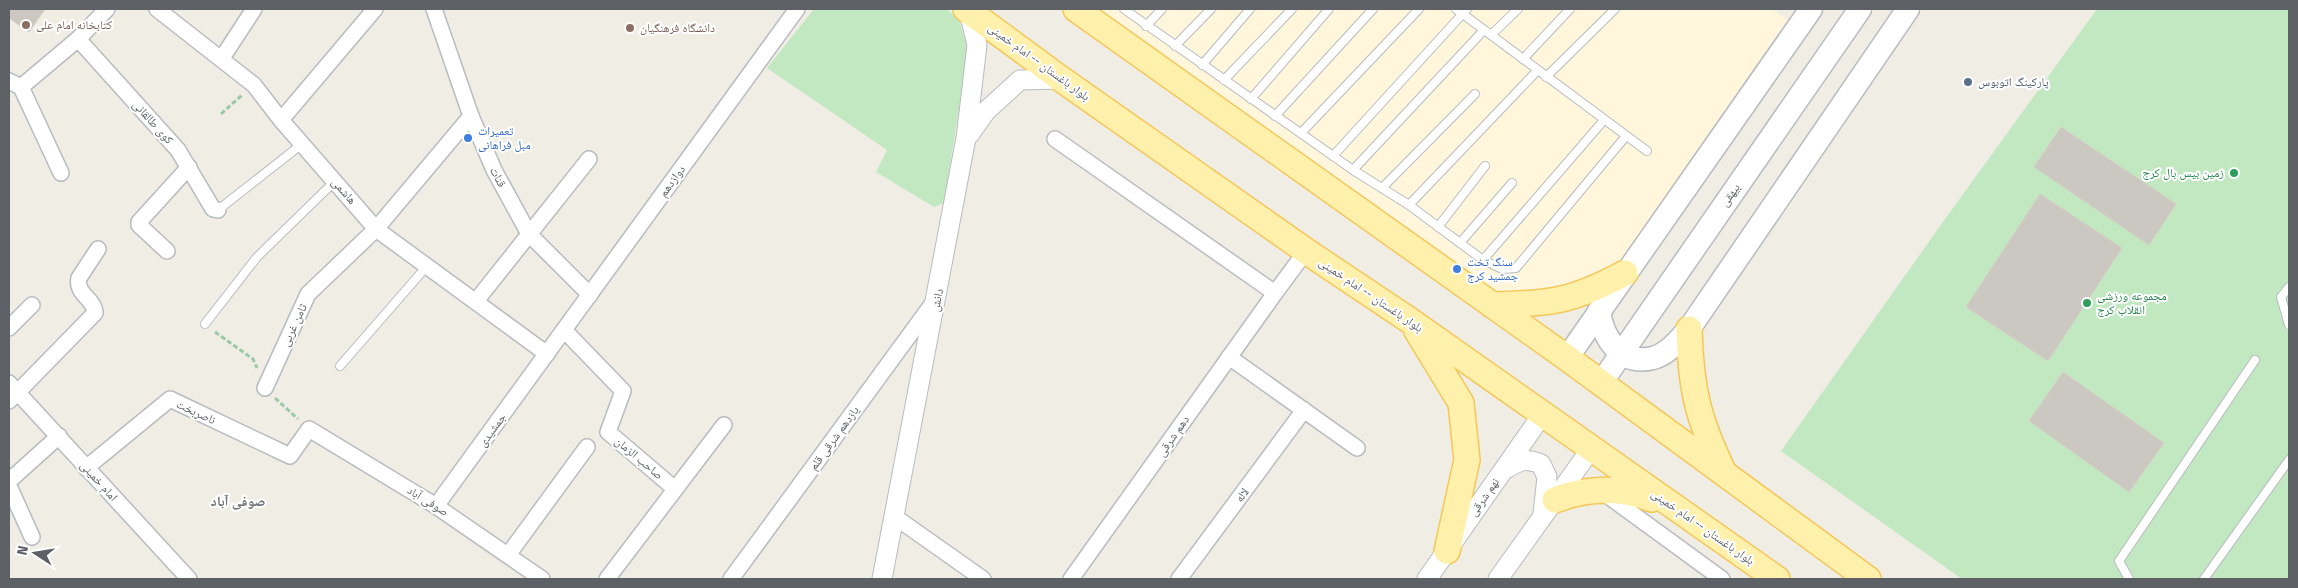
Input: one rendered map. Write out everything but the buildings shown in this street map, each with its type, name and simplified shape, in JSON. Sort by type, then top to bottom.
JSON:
[{"type":"main road","points":[[1076,9],[1567,358],[1868,579]]},
{"type":"main road","points":[[1567,358],[1598,311],[1811,9]]},
{"type":"main road","name":"بیهقی","points":[[1601,383],[1620,352],[1860,9]]},
{"type":"main road","points":[[1598,311],[1605,337],[1620,352],[1643,359],[1654,358],[1671,348],[1689,329],[1908,9]]},
{"type":"main road","name":"بلوار باغستان -- امام خمینی","points":[[968,10],[1060,79],[1306,251],[1412,322],[1777,579]]},
{"type":"main road","points":[[1492,305],[1538,305],[1568,299],[1592,291],[1625,274]]},
{"type":"main road","points":[[1412,322],[1461,403],[1467,460],[1447,551]]},
{"type":"main road","points":[[1689,329],[1692,384],[1697,408],[1705,433],[1723,471]]},
{"type":"main road","points":[[1548,509],[1572,493],[1600,490],[1634,493],[1672,506]]},
{"type":"street","points":[[61,174],[15,84],[78,39],[108,9]]},
{"type":"street","name":"هاشمی","points":[[157,9],[222,58],[254,85],[281,120],[376,229],[547,354]]},
{"type":"street","points":[[222,58],[254,9]]},
{"type":"street","points":[[281,120],[375,9]]},
{"type":"street","name":"قنات","points":[[435,9],[471,116],[494,170],[530,234],[590,295]]},
{"type":"street","name":"دوازدهم","points":[[547,354],[797,9]]},
{"type":"street","points":[[966,138],[977,45],[968,10]]},
{"type":"street","name":"کوی طالقانی","points":[[78,39],[178,150],[213,209],[218,210]]},
{"type":"street","name":"دانش","points":[[882,579],[966,138],[986,111],[1020,80],[1060,79]]},
{"type":"street","name":"ثامن غربی","points":[[265,388],[308,294],[376,229],[471,116]]},
{"type":"street","points":[[1055,139],[1275,293]]},
{"type":"street","points":[[476,302],[589,159]]},
{"type":"street","points":[[167,251],[139,222],[189,167]]},
{"type":"street","points":[[12,392],[95,313],[96,310],[79,289],[78,284],[79,278],[98,249]]},
{"type":"street","name":"دهم شرقی","points":[[1071,579],[1306,251]]},
{"type":"street","name":"یازدهم شرقی قلم","points":[[731,579],[937,298]]},
{"type":"street","points":[[9,328],[32,305]]},
{"type":"street","name":"صاحب الزمان","points":[[564,330],[623,391],[608,432],[675,489]]},
{"type":"street","name":"جمشیدی","points":[[436,506],[547,354]]},
{"type":"street","points":[[1229,357],[1357,448]]},
{"type":"street","name":"امام خمینی","points":[[12,392],[58,436],[190,579]]},
{"type":"street","name":"ناصربخت","points":[[86,468],[170,399],[290,456],[309,430]]},
{"type":"street","name":"لاله","points":[[1179,579],[1304,410]]},
{"type":"street","name":"نهم شرقی","points":[[1427,579],[1542,415]]},
{"type":"street","name":"صاحب الزمان","points":[[607,579],[724,425]]},
{"type":"street","name":"صوفی آباد","points":[[309,430],[436,506],[542,579]]},
{"type":"street","points":[[9,481],[58,436]]},
{"type":"street","points":[[508,555],[587,447]]},
{"type":"street","points":[[1498,579],[1591,449]]},
{"type":"street","points":[[1503,471],[1516,463],[1529,459],[1541,464],[1547,477],[1548,509]]},
{"type":"street","points":[[9,486],[32,537]]},
{"type":"street","points":[[1600,490],[1722,579]]},
{"type":"street","points":[[895,517],[983,579]]},
{"type":"lane","points":[[1124,9],[1353,170],[1409,205],[1483,260],[1502,268],[1516,268],[1626,136]]},
{"type":"lane","points":[[1146,26],[1162,9]]},
{"type":"lane","points":[[1175,46],[1211,9]]},
{"type":"lane","points":[[1202,65],[1250,9]]},
{"type":"lane","points":[[1224,80],[1292,9]]},
{"type":"lane","points":[[1251,99],[1329,9]]},
{"type":"lane","points":[[1275,116],[1373,9]]},
{"type":"lane","points":[[1301,133],[1418,9]]},
{"type":"lane","points":[[1491,35],[1518,9]]},
{"type":"lane","points":[[1523,59],[1570,9]]},
{"type":"lane","points":[[1546,77],[1615,9]]},
{"type":"lane","points":[[1333,156],[1461,10],[1537,71],[1646,151]]},
{"type":"lane","points":[[1353,170],[1484,30]]},
{"type":"lane","points":[[1409,205],[1537,71]]},
{"type":"lane","points":[[1382,188],[1475,94]]},
{"type":"lane","points":[[1483,260],[1604,120]]},
{"type":"lane","points":[[218,210],[302,144]]},
{"type":"lane","points":[[1438,227],[1486,166]]},
{"type":"lane","points":[[205,324],[257,257],[335,181]]},
{"type":"lane","points":[[1460,243],[1512,183]]},
{"type":"lane","points":[[340,366],[427,266]]},
{"type":"lane","points":[[2289,287],[2282,297],[2289,325]]},
{"type":"lane","points":[[2129,579],[2119,561],[2256,360]]},
{"type":"lane","points":[[2204,579],[2289,462]]},
{"type":"path","points":[[221,114],[254,85]]},
{"type":"path","points":[[205,324],[253,359],[265,388],[309,430]]},
{"type":"shaded area","points":[[1089,9],[1772,9],[1787,20],[1618,264],[1566,291],[1499,298]]},
{"type":"green space","points":[[814,9],[946,9],[959,19],[968,51],[944,203],[934,207],[876,172],[887,150],[767,68]]},
{"type":"green space","name":"مجموعه ورزشی انقلاب کرج","points":[[2097,9],[2289,9],[2289,579],[1962,579],[1781,451],[1940,226]]},
{"type":"place","name":"کتابخانه امام علی","points":[[26,25]]},
{"type":"place","name":"دانشگاه فرهنگیان","points":[[630,28]]},
{"type":"place","name":"پارکینگ اتوبوس","points":[[1968,82]]},
{"type":"place","name":"تعمیرات مبل فراهانی","points":[[468,138]]},
{"type":"place","name":"زمین بیس بال کرج","points":[[2234,173]]},
{"type":"place","name":"سنگ تخت جمشید کرج","points":[[1457,269]]},
{"type":"place","name":"مجموعه ورزشی انقلاب کرج","points":[[2087,303]]},
{"type":"district","name":"صوفی آباد","points":[[238,501]]}]
